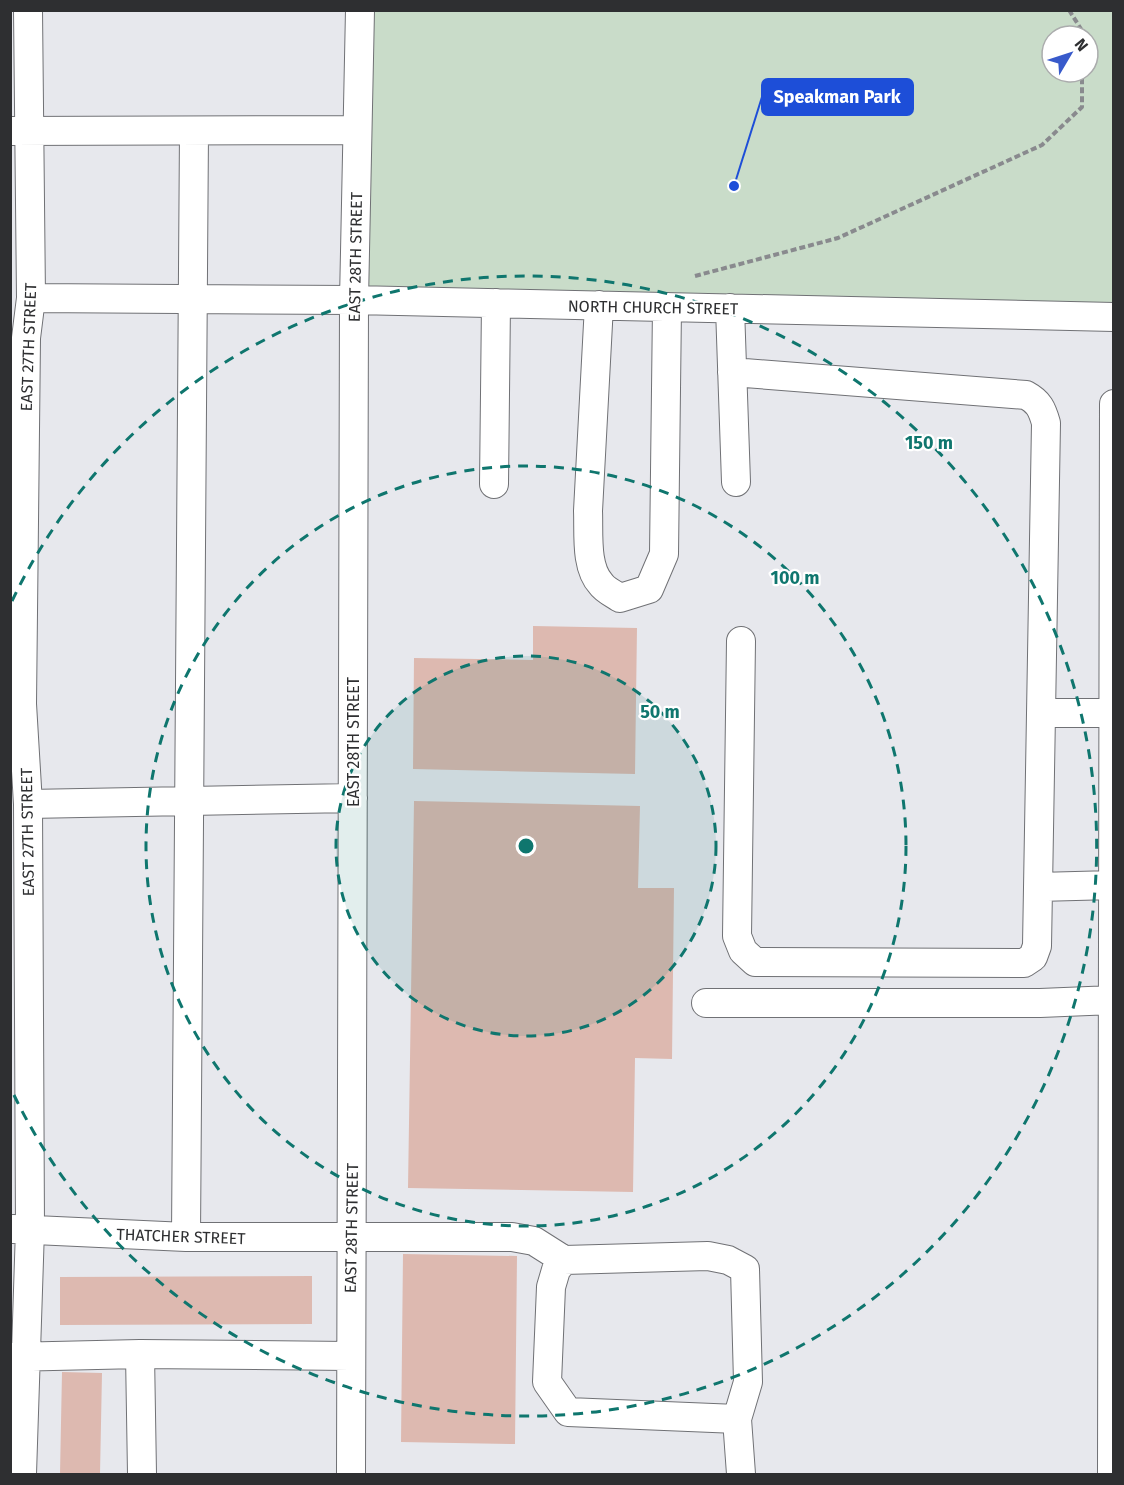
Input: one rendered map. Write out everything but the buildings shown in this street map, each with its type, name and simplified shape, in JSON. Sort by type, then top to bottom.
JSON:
[{"type":"street","name":"EAST 27TH STREET","points":[[22,1474],[17,1357],[28,804],[16,704],[18,338],[31,298],[20,267],[20,131],[28,10]]},
{"type":"street","name":"EAST 28TH STREET","points":[[351,1474],[349,1356],[354,300],[360,10]]},
{"type":"street","points":[[20,131],[357,130]]},
{"type":"street","points":[[186,1238],[194,131]]},
{"type":"street","name":"NORTH CHURCH STREET","points":[[31,298],[354,300],[1113,317]]},
{"type":"street","points":[[494,484],[496,303]]},
{"type":"street","points":[[599,305],[588,511],[589,536],[592,568],[601,585],[620,598],[649,589],[664,554],[667,307]]},
{"type":"street","points":[[730,308],[736,482]]},
{"type":"street","points":[[732,372],[1026,395],[1037,401],[1046,423],[1037,946],[1033,957],[1023,963],[755,962],[743,951],[737,936],[741,641]]},
{"type":"street","points":[[1112,1474],[1113,404]]},
{"type":"street","points":[[1041,713],[1113,713]]},
{"type":"street","points":[[28,804],[353,798]]},
{"type":"street","points":[[1038,887],[1113,885]]},
{"type":"street","points":[[706,1003],[1040,1004],[1113,1000]]},
{"type":"street","name":"THATCHER STREET","points":[[20,1229],[186,1238],[523,1238],[534,1241],[564,1260]]},
{"type":"street","points":[[737,1419],[568,1412],[547,1382],[551,1287],[556,1270],[564,1260],[708,1256],[728,1260],[745,1269],[748,1382],[737,1419],[741,1474]]},
{"type":"street","points":[[140,1354],[142,1474]]},
{"type":"street","points":[[17,1357],[140,1354],[349,1356]]},
{"type":"path","points":[[1069,10],[1078,24]]},
{"type":"path","points":[[695,276],[838,238],[1042,145],[1082,107],[1082,84]]},
{"type":"green space","points":[[357,11],[1113,11],[1113,317],[354,300]]},
{"type":"place","name":"Speakman Park","points":[[734,186]]}]
